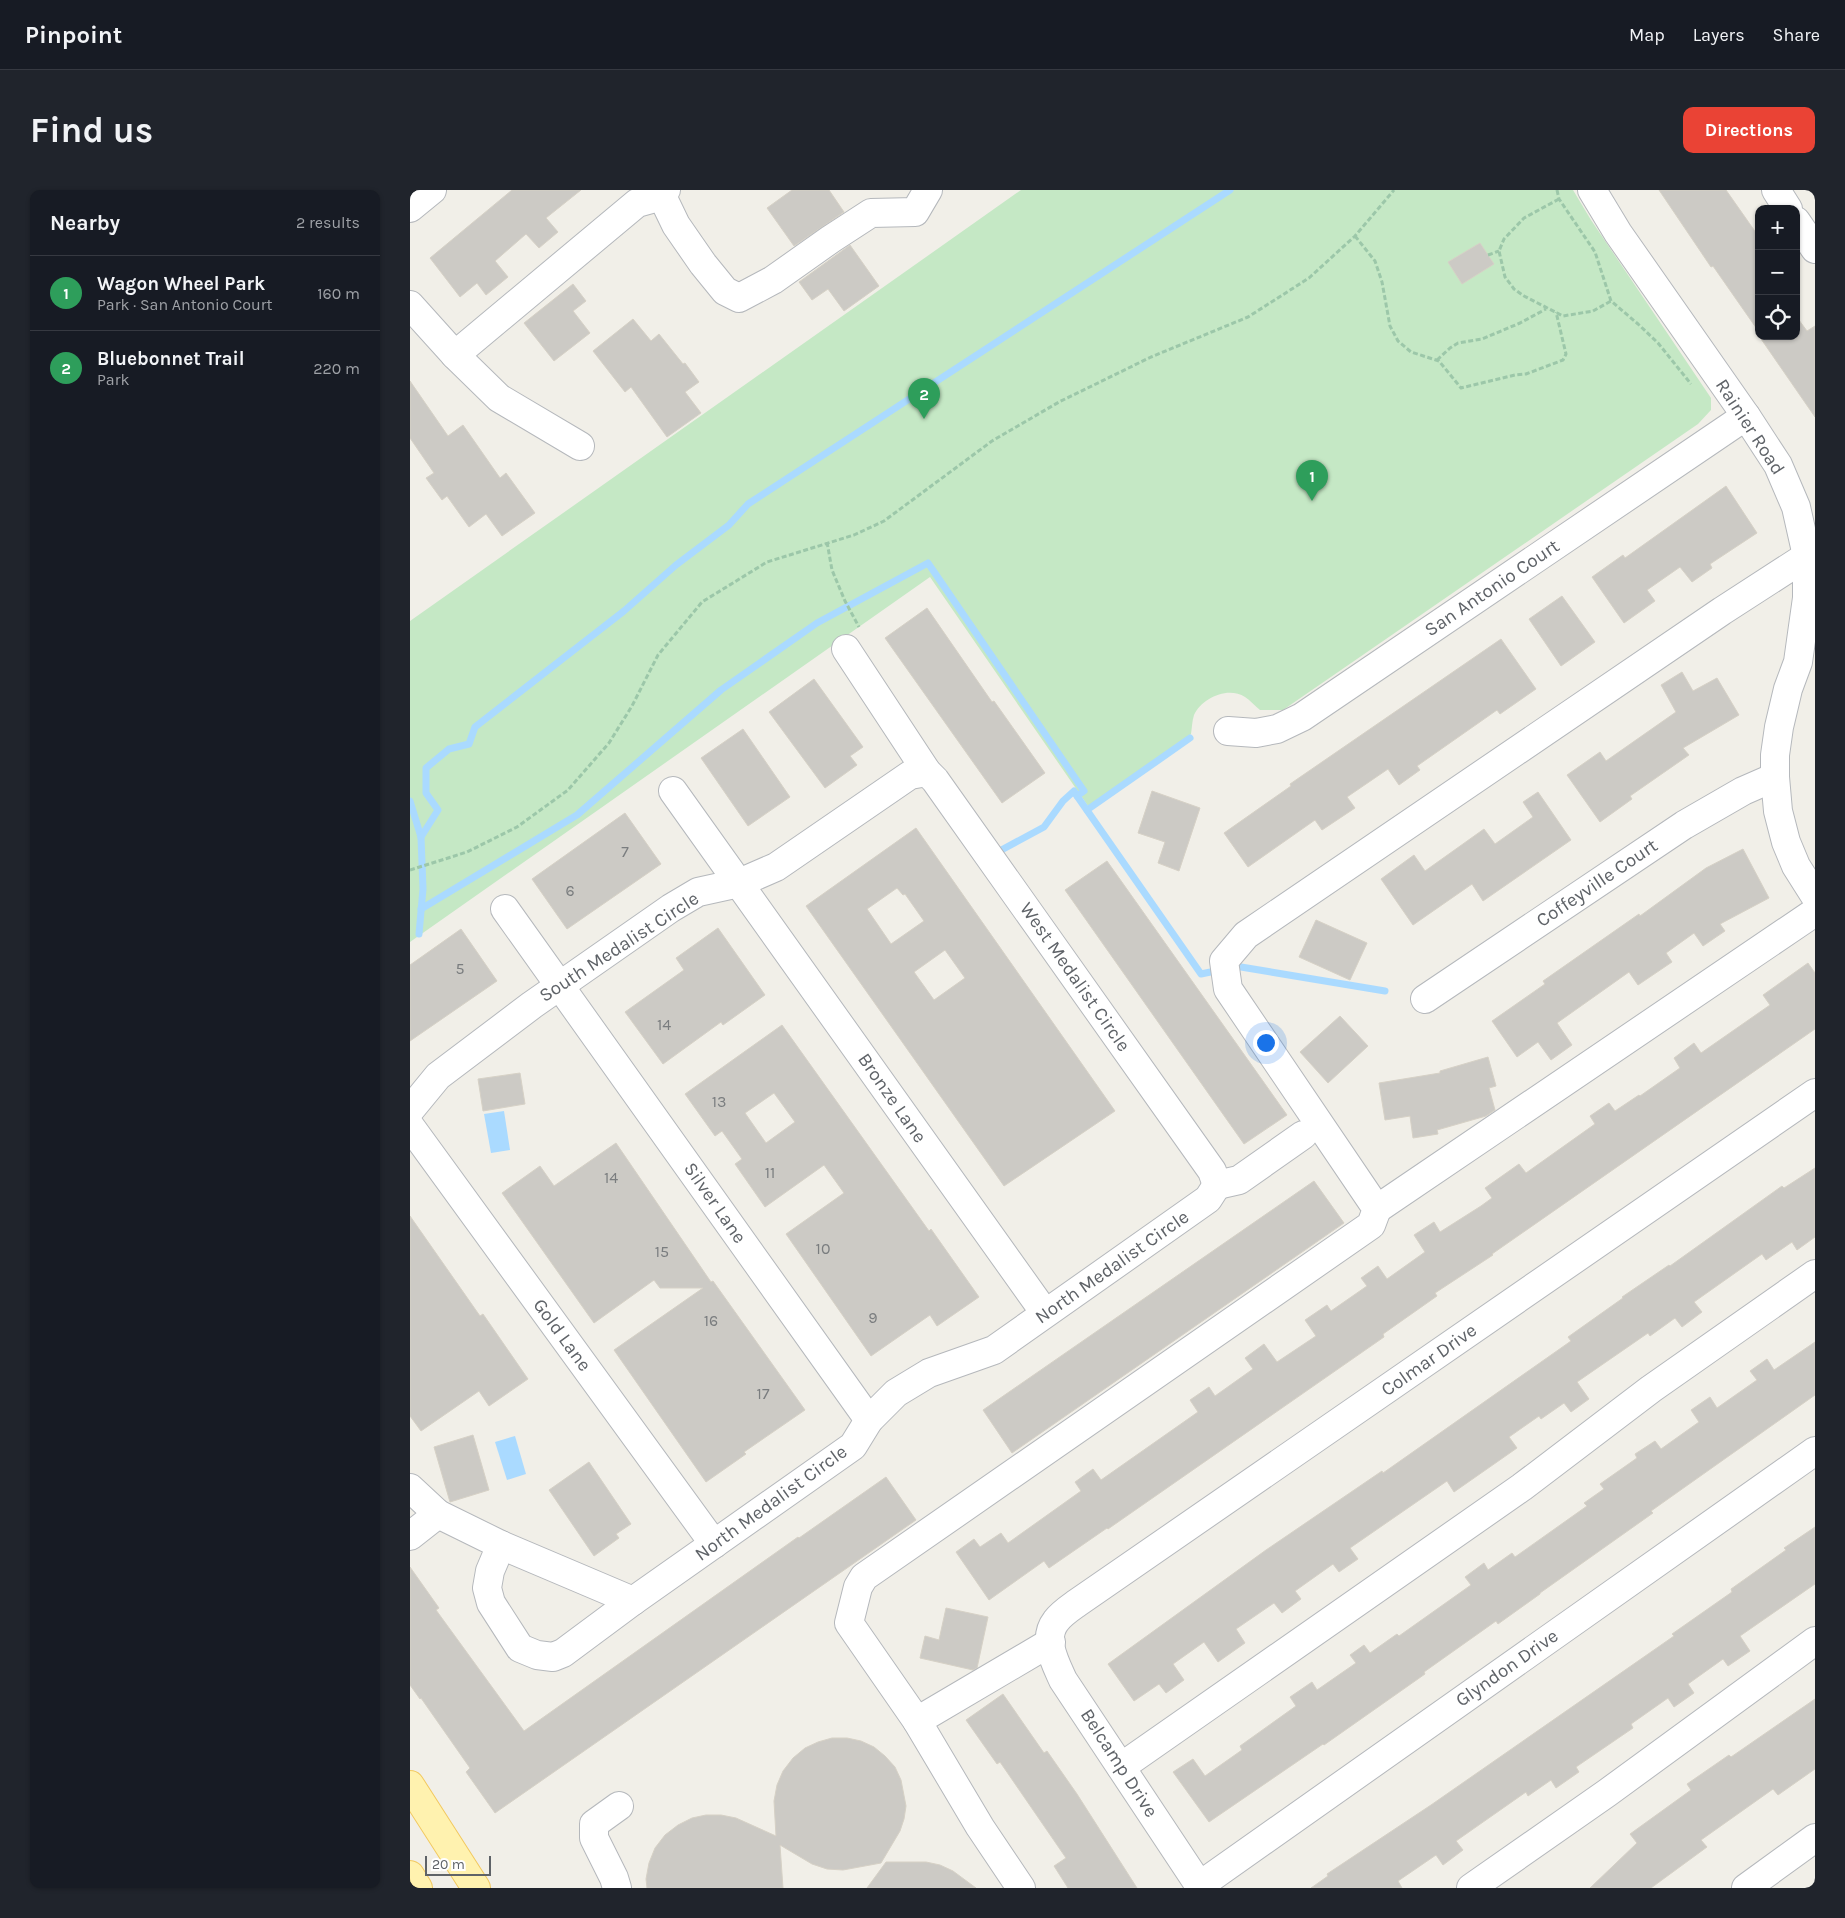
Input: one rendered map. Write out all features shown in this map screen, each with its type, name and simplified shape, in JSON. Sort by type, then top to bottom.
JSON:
[{"type":"main road","points":[[410,1785],[476,1888]]},
{"type":"main road","points":[[410,1876],[418,1888]]},
{"type":"street","points":[[410,208],[432,190]]},
{"type":"street","name":"Rainier Road","points":[[1592,190],[1618,233],[1778,465],[1796,507],[1807,556],[1807,665],[1788,689],[1779,727],[1775,755],[1775,777],[1778,811],[1786,842],[1796,866],[1815,899]]},
{"type":"street","points":[[1776,190],[1785,205]]},
{"type":"street","points":[[455,355],[637,203],[664,193],[676,225],[703,264],[725,291],[739,298],[773,280],[831,238],[871,214],[917,197]]},
{"type":"street","points":[[1800,227],[1815,249]]},
{"type":"street","points":[[410,305],[455,355],[499,398],[580,446]]},
{"type":"street","name":"San Antonio Court","points":[[1228,731],[1256,733],[1277,729],[1302,717],[1746,416]]},
{"type":"street","points":[[1377,1209],[1228,989],[1224,961],[1246,936],[1722,611],[1807,556]]},
{"type":"street","name":"West Medalist Circle","points":[[846,649],[927,772],[935,780],[1212,1171],[1217,1185]]},
{"type":"street","name":"South Medalist Circle","points":[[410,1110],[438,1076],[532,1005],[671,908],[698,892],[739,884],[776,868],[910,775],[927,772]]},
{"type":"street","name":"Coffeyville Court","points":[[1425,999],[1684,824],[1743,791],[1775,777]]},
{"type":"street","name":"Bronze Lane","points":[[673,791],[1045,1313]]},
{"type":"street","points":[[1021,1888],[980,1827],[917,1721],[849,1623],[858,1587],[864,1577],[1371,1225],[1377,1209],[1815,899]]},
{"type":"street","name":"Silver Lane","points":[[505,909],[868,1420]]},
{"type":"street","name":"Colmar Drive","points":[[1051,1637],[1056,1621],[1077,1602],[1815,1093]]},
{"type":"street","name":"Gold Lane","points":[[410,1126],[714,1544]]},
{"type":"street","points":[[1217,1185],[1239,1180],[1303,1135]]},
{"type":"street","name":"North Medalist Circle","points":[[501,1545],[490,1571],[487,1588],[491,1603],[520,1648],[537,1655],[553,1657],[563,1653],[633,1601],[852,1446],[868,1420],[896,1393],[929,1373],[994,1350],[1208,1199],[1217,1185]]},
{"type":"street","points":[[1121,1767],[1522,1487],[1651,1389],[1815,1274]]},
{"type":"street","name":"Glyndon Drive","points":[[1200,1887],[1815,1451]]},
{"type":"street","points":[[410,1488],[438,1514],[501,1545],[633,1601]]},
{"type":"street","points":[[410,1536],[438,1514]]},
{"type":"street","points":[[917,1721],[1051,1637]]},
{"type":"street","name":"Belcamp Drive","points":[[1051,1637],[1051,1654],[1063,1680],[1200,1887]]},
{"type":"street","points":[[1471,1888],[1815,1641]]},
{"type":"street","points":[[616,1888],[614,1878],[594,1838],[594,1824],[619,1806]]},
{"type":"street","points":[[1746,1888],[1815,1838]]},
{"type":"path","points":[[410,870],[467,852],[517,828],[568,790],[608,743],[632,706],[658,655],[702,602],[767,562],[854,534],[884,521],[992,441],[1059,402],[1151,357],[1248,317],[1309,278],[1355,236],[1394,190]]},
{"type":"path","points":[[1557,190],[1559,199],[1595,252],[1611,301],[1658,344],[1696,391]]},
{"type":"path","points":[[1559,199],[1524,218],[1504,238],[1500,251],[1506,277],[1514,289],[1524,296],[1563,316],[1593,311],[1611,301]]},
{"type":"path","points":[[1355,236],[1374,261],[1382,282],[1390,326],[1398,341],[1411,352],[1437,360],[1461,388],[1526,374],[1563,360],[1566,354],[1556,312]]},
{"type":"path","points":[[1488,255],[1500,251]]},
{"type":"path","points":[[1437,360],[1458,343],[1482,339],[1520,323],[1547,308]]},
{"type":"path","points":[[827,542],[832,570],[845,601],[864,636],[846,649]]},
{"type":"green space","points":[[1021,190],[1573,190],[1591,220],[1711,398],[1711,410],[1698,424],[1283,710],[1260,710],[1245,697],[1238,694],[1224,693],[1209,699],[1203,703],[1194,715],[1191,734],[1088,806],[930,577],[410,942],[410,621]]},
{"type":"water","points":[[504,1111],[510,1150],[491,1153],[484,1114]]},
{"type":"water","points":[[515,1436],[526,1474],[507,1480],[495,1442]]},
{"type":"building","points":[[512,190],[581,190],[546,218],[558,232],[539,248],[526,234],[495,261],[508,277],[486,295],[477,283],[460,297],[430,258]]},
{"type":"building","points":[[792,190],[829,190],[844,212],[794,246],[767,208]]},
{"type":"building","points":[[1659,190],[1726,190],[1755,231],[1755,326],[1713,266],[1711,267]]},
{"type":"building","points":[[1480,243],[1494,264],[1462,284],[1448,262]]},
{"type":"building","points":[[850,245],[879,286],[844,311],[828,289],[812,300],[799,282]]},
{"type":"building","points":[[573,284],[586,301],[573,311],[590,333],[554,361],[524,323]]},
{"type":"building","points":[[633,319],[651,341],[659,334],[699,382],[685,392],[701,413],[667,437],[631,387],[625,392],[593,351]]},
{"type":"building","points":[[1800,321],[1807,331],[1815,326],[1815,417],[1762,340],[1800,340]]},
{"type":"building","points":[[410,381],[448,436],[463,425],[500,478],[506,473],[535,513],[502,536],[486,514],[469,527],[447,496],[442,500],[426,478],[434,473],[410,438]]},
{"type":"building","points":[[1726,486],[1757,533],[1710,564],[1712,568],[1692,582],[1680,567],[1647,590],[1655,601],[1624,623],[1592,577],[1623,555],[1625,558]]},
{"type":"building","points":[[1562,596],[1595,642],[1561,666],[1529,619]]},
{"type":"building","points":[[927,608],[992,702],[994,701],[1045,773],[1002,803],[885,638]]},
{"type":"building","points":[[1501,639],[1536,689],[1500,714],[1497,710],[1417,766],[1420,770],[1399,785],[1388,769],[1347,797],[1355,808],[1322,830],[1315,820],[1248,867],[1224,833],[1291,786],[1290,784]]},
{"type":"building","points":[[1682,672],[1693,691],[1717,678],[1739,715],[1683,748],[1689,755],[1630,796],[1632,799],[1600,822],[1567,775],[1600,752],[1606,761],[1676,712],[1661,685]]},
{"type":"building","points":[[814,679],[863,747],[850,756],[857,765],[825,788],[769,712]]},
{"type":"building","points":[[743,729],[790,797],[748,826],[701,758]]},
{"type":"building","points":[[1152,791],[1200,808],[1179,871],[1158,863],[1165,842],[1138,833]]},
{"type":"building","points":[[1538,792],[1571,840],[1483,901],[1472,884],[1413,925],[1381,879],[1414,855],[1425,871],[1484,829],[1495,844],[1533,817],[1523,802]]},
{"type":"building","points":[[625,813],[661,864],[567,929],[532,879]]},
{"type":"building","points":[[916,828],[1115,1111],[1004,1186],[806,906]],"holes":[[[897,888],[903,895],[905,894],[924,921],[891,944],[867,909]],[[945,950],[965,978],[934,1000],[914,972]]]},
{"type":"building","points":[[1743,849],[1769,898],[1720,924],[1725,931],[1703,946],[1694,933],[1666,953],[1672,962],[1638,985],[1629,972],[1557,1023],[1572,1045],[1551,1060],[1538,1042],[1517,1057],[1492,1021],[1545,984],[1543,981],[1639,914],[1640,916],[1706,868]]},
{"type":"building","points":[[1107,861],[1287,1115],[1244,1144],[1065,890]]},
{"type":"building","points":[[1316,920],[1367,943],[1350,980],[1299,957]]},
{"type":"building","points":[[718,928],[765,995],[723,1025],[721,1022],[663,1064],[625,1012],[684,970],[676,958]]},
{"type":"building","points":[[461,929],[497,981],[410,1041],[410,965]]},
{"type":"building","points":[[1808,963],[1815,973],[1815,1029],[1493,1255],[1435,1293],[1437,1296],[1383,1334],[1384,1337],[1108,1529],[1049,1568],[1044,1561],[989,1600],[956,1552],[974,1539],[980,1547],[1001,1533],[1008,1543],[1081,1491],[1075,1482],[1093,1469],[1101,1480],[1198,1412],[1190,1400],[1209,1387],[1215,1396],[1253,1369],[1245,1358],[1264,1344],[1277,1362],[1316,1336],[1305,1320],[1327,1305],[1331,1311],[1367,1286],[1361,1278],[1378,1266],[1387,1279],[1425,1252],[1414,1235],[1434,1222],[1440,1232],[1481,1206],[1492,1198],[1485,1188],[1519,1164],[1526,1173],[1595,1124],[1590,1116],[1609,1103],[1615,1111],[1640,1096],[1680,1068],[1674,1058],[1694,1043],[1701,1053],[1770,1005],[1763,995]]},
{"type":"building","points":[[1340,1016],[1368,1046],[1328,1083],[1300,1052]]},
{"type":"building","points":[[782,1025],[929,1231],[931,1229],[979,1297],[937,1326],[930,1315],[871,1356],[786,1234],[844,1193],[824,1165],[765,1207],[735,1164],[742,1159],[722,1131],[715,1136],[685,1094]],"holes":[[[774,1093],[795,1122],[766,1143],[745,1113]]]},
{"type":"building","points":[[1488,1057],[1496,1086],[1489,1088],[1495,1110],[1486,1116],[1437,1130],[1438,1134],[1413,1138],[1410,1116],[1385,1120],[1379,1083],[1440,1073],[1440,1071]]},
{"type":"building","points":[[520,1073],[525,1104],[483,1111],[478,1079]]},
{"type":"building","points":[[616,1143],[711,1282],[713,1281],[805,1410],[744,1452],[746,1454],[706,1482],[614,1350],[703,1288],[660,1288],[654,1280],[594,1323],[502,1193],[540,1166],[554,1186]]},
{"type":"building","points":[[1815,1168],[1815,1237],[1797,1250],[1792,1242],[1766,1260],[1762,1254],[1694,1302],[1702,1312],[1682,1327],[1675,1318],[1650,1336],[1648,1333],[1577,1382],[1589,1399],[1571,1412],[1564,1403],[1541,1419],[1539,1416],[1509,1437],[1517,1448],[1454,1492],[1447,1481],[1350,1548],[1358,1559],[1339,1572],[1333,1564],[1295,1591],[1301,1599],[1282,1613],[1274,1603],[1236,1629],[1245,1643],[1218,1662],[1204,1642],[1173,1664],[1184,1680],[1166,1693],[1159,1684],[1134,1701],[1108,1664],[1266,1550],[1382,1471],[1383,1473],[1571,1341],[1568,1337],[1622,1297],[1670,1266],[1782,1186],[1784,1188]]},
{"type":"building","points":[[1314,1181],[1344,1223],[1012,1453],[983,1410]]},
{"type":"building","points":[[410,1216],[480,1316],[483,1314],[528,1379],[489,1406],[479,1391],[421,1431],[410,1416]]},
{"type":"building","points":[[1815,1342],[1815,1395],[1651,1511],[1653,1513],[1498,1624],[1496,1621],[1324,1745],[1209,1822],[1173,1772],[1193,1759],[1205,1776],[1242,1750],[1240,1746],[1296,1706],[1290,1697],[1312,1682],[1317,1690],[1356,1663],[1350,1655],[1364,1645],[1370,1653],[1397,1634],[1399,1636],[1471,1585],[1465,1577],[1484,1563],[1488,1570],[1512,1553],[1515,1557],[1587,1506],[1584,1503],[1604,1489],[1600,1484],[1637,1458],[1635,1454],[1655,1441],[1661,1449],[1699,1422],[1691,1410],[1710,1397],[1717,1408],[1757,1380],[1750,1371],[1767,1359],[1774,1370]]},
{"type":"building","points":[[473,1435],[489,1490],[450,1502],[434,1447]]},
{"type":"building","points":[[589,1462],[631,1524],[616,1534],[619,1538],[594,1556],[549,1490]]},
{"type":"building","points":[[886,1477],[916,1520],[495,1813],[466,1772],[470,1768],[410,1685],[410,1567],[439,1608],[436,1610],[524,1731]]},
{"type":"building","points":[[1815,1527],[1815,1584],[1740,1636],[1750,1651],[1728,1666],[1723,1659],[1688,1684],[1694,1693],[1674,1707],[1668,1698],[1631,1724],[1633,1728],[1576,1767],[1579,1772],[1556,1788],[1551,1780],[1528,1796],[1526,1792],[1456,1841],[1463,1850],[1443,1865],[1436,1855],[1398,1881],[1402,1888],[1311,1888],[1328,1876],[1327,1874],[1431,1805],[1674,1636],[1672,1634],[1732,1592],[1731,1589],[1786,1550],[1784,1548]]},
{"type":"building","points":[[946,1608],[988,1617],[977,1668],[973,1670],[920,1658],[925,1636],[939,1640]]},
{"type":"building","points":[[1003,1694],[1044,1753],[1047,1751],[1077,1794],[1137,1888],[1068,1888],[1054,1866],[1066,1858],[1000,1762],[997,1764],[966,1720]]},
{"type":"building","points":[[1815,1699],[1815,1769],[1778,1795],[1773,1789],[1701,1840],[1707,1847],[1651,1888],[1590,1888],[1637,1843],[1630,1834],[1691,1790],[1687,1784],[1729,1755],[1731,1757]]},
{"type":"building","points":[[832,1738],[847,1738],[861,1741],[874,1747],[895,1767],[901,1780],[906,1806],[904,1819],[900,1831],[881,1863],[843,1870],[827,1869],[812,1864],[780,1845],[783,1888],[647,1888],[646,1879],[649,1863],[655,1848],[665,1835],[678,1825],[692,1818],[706,1815],[721,1815],[736,1818],[776,1836],[774,1801],[777,1785],[783,1771],[793,1758],[805,1748]]},
{"type":"building","points":[[886,1862],[926,1862],[940,1865],[953,1871],[976,1888],[867,1888]]},
{"type":"waterway","points":[[421,837],[438,810],[426,793],[426,768],[449,749],[469,744],[475,727],[624,611],[676,565],[729,525],[748,504],[1230,190]]},
{"type":"waterway","points":[[421,909],[577,815],[721,690],[817,623],[928,563],[1084,791],[1077,796],[1201,974],[1220,970]]},
{"type":"waterway","points":[[1087,810],[1190,738]]},
{"type":"waterway","points":[[994,854],[1044,827],[1063,801],[1074,791],[1077,796]]},
{"type":"waterway","points":[[410,801],[421,837],[423,889],[419,934]]},
{"type":"waterway","points":[[1230,967],[1235,966],[1385,991]]},
{"type":"place","name":"Bluebonnet Trail","points":[[924,419]]},
{"type":"place","name":"Wagon Wheel Park","points":[[1312,501]]}]
